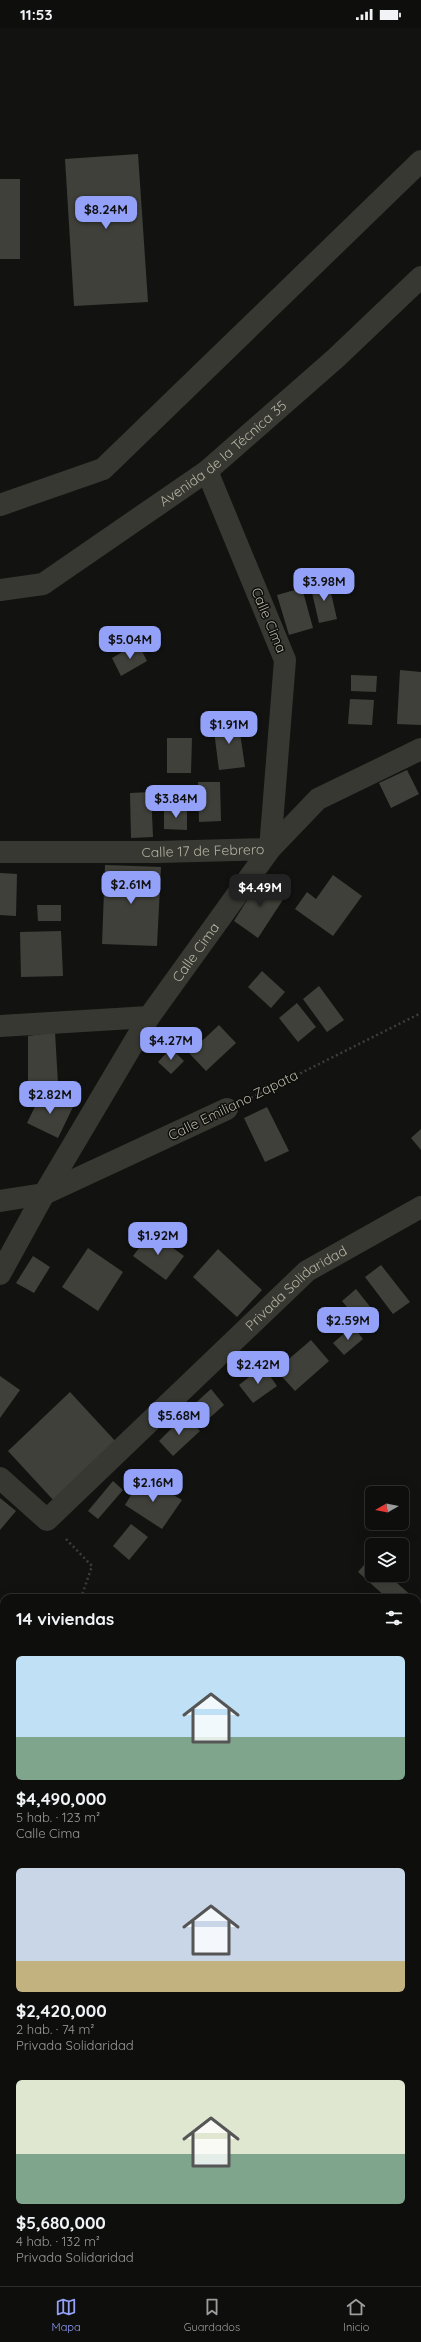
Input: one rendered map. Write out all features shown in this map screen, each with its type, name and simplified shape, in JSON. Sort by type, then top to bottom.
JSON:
[{"type":"street","points":[[0,505],[103,469],[421,161]]},
{"type":"street","name":"Avenida de la Técnica 35","points":[[0,590],[43,584],[207,471],[336,358],[421,277]]},
{"type":"street","name":"Calle Cima","points":[[0,1274],[44,1194],[149,1017],[270,849],[285,660],[207,471]]},
{"type":"street","name":"Calle 17 de Febrero","points":[[0,852],[158,852],[270,849],[318,800],[421,749]]},
{"type":"street","points":[[0,1026],[149,1017]]},
{"type":"street","name":"Calle Emiliano Zapata","points":[[0,1201],[44,1194],[227,1110]]},
{"type":"street","name":"Privada Solidaridad","points":[[47,1520],[307,1271],[421,1207]]},
{"type":"street","points":[[0,1478],[47,1520]]},
{"type":"path","name":"Calle Emiliano Zapata","points":[[227,1110],[421,1013]]},
{"type":"path","points":[[47,1520],[92,1566],[82,1594]]},
{"type":"building","points":[[138,154],[148,302],[74,306],[65,159]]},
{"type":"building","points":[[0,179],[20,179],[20,259],[0,259]]},
{"type":"building","points":[[328,580],[337,619],[319,623],[310,584]]},
{"type":"building","points":[[302,588],[313,628],[289,635],[277,595]]},
{"type":"building","points":[[138,643],[147,661],[121,676],[112,658]]},
{"type":"building","points":[[400,670],[421,672],[421,725],[397,724]]},
{"type":"building","points":[[351,675],[377,676],[376,692],[351,691]]},
{"type":"building","points":[[350,699],[374,700],[372,725],[348,724]]},
{"type":"building","points":[[238,719],[245,767],[219,770],[213,723]]},
{"type":"building","points":[[167,738],[192,738],[191,773],[167,773]]},
{"type":"building","points":[[407,770],[419,794],[391,808],[379,783]]},
{"type":"building","points":[[198,782],[220,782],[221,821],[199,822]]},
{"type":"building","points":[[151,792],[153,837],[131,838],[130,793]]},
{"type":"building","points":[[164,808],[187,808],[187,830],[164,829]]},
{"type":"building","points":[[105,865],[161,867],[157,946],[102,944]]},
{"type":"building","points":[[0,873],[17,874],[16,916],[0,915]]},
{"type":"building","points":[[333,875],[362,896],[333,936],[295,909],[307,892],[316,899]]},
{"type":"building","points":[[261,878],[286,895],[258,938],[234,921]]},
{"type":"building","points":[[37,905],[61,905],[61,921],[38,921]]},
{"type":"building","points":[[61,931],[63,976],[21,977],[20,932]]},
{"type":"building","points":[[262,971],[285,992],[271,1008],[248,987]]},
{"type":"building","points":[[319,986],[344,1020],[327,1032],[303,999]]},
{"type":"building","points":[[297,1003],[316,1027],[298,1042],[279,1018]]},
{"type":"building","points":[[219,1025],[236,1043],[206,1071],[189,1053]]},
{"type":"building","points":[[55,1032],[58,1084],[28,1085],[28,1036]]},
{"type":"building","points":[[171,1048],[184,1061],[171,1074],[158,1062]]},
{"type":"building","points":[[42,1092],[73,1107],[58,1138],[27,1123]]},
{"type":"building","points":[[267,1107],[289,1151],[265,1162],[244,1118]]},
{"type":"building","points":[[421,1129],[421,1150],[411,1138]]},
{"type":"building","points":[[151,1232],[184,1256],[166,1280],[133,1256]]},
{"type":"building","points":[[88,1248],[123,1272],[98,1311],[62,1287]]},
{"type":"building","points":[[218,1249],[262,1290],[237,1317],[193,1277]]},
{"type":"building","points":[[33,1256],[50,1267],[34,1293],[16,1283]]},
{"type":"building","points":[[381,1265],[410,1302],[393,1314],[365,1277]]},
{"type":"building","points":[[356,1289],[379,1318],[365,1329],[342,1301]]},
{"type":"building","points":[[353,1326],[363,1339],[344,1355],[333,1343]]},
{"type":"building","points":[[311,1340],[329,1361],[295,1391],[276,1370]]},
{"type":"building","points":[[263,1366],[277,1386],[253,1403],[239,1385]]},
{"type":"building","points":[[0,1376],[20,1390],[0,1418]]},
{"type":"building","points":[[211,1389],[224,1405],[205,1422],[191,1407]]},
{"type":"building","points":[[70,1392],[118,1444],[55,1502],[8,1451]]},
{"type":"building","points":[[185,1415],[200,1431],[173,1456],[159,1441]]},
{"type":"building","points":[[142,1477],[182,1500],[162,1529],[125,1505]]},
{"type":"building","points":[[113,1481],[123,1490],[98,1519],[88,1511]]},
{"type":"building","points":[[0,1498],[16,1511],[0,1530]]},
{"type":"building","points":[[131,1524],[148,1537],[129,1560],[113,1546]]},
{"type":"building","points":[[365,1564],[365,1578],[358,1572]]},
{"type":"building","points":[[369,1582],[396,1582],[409,1594],[383,1594]]}]
